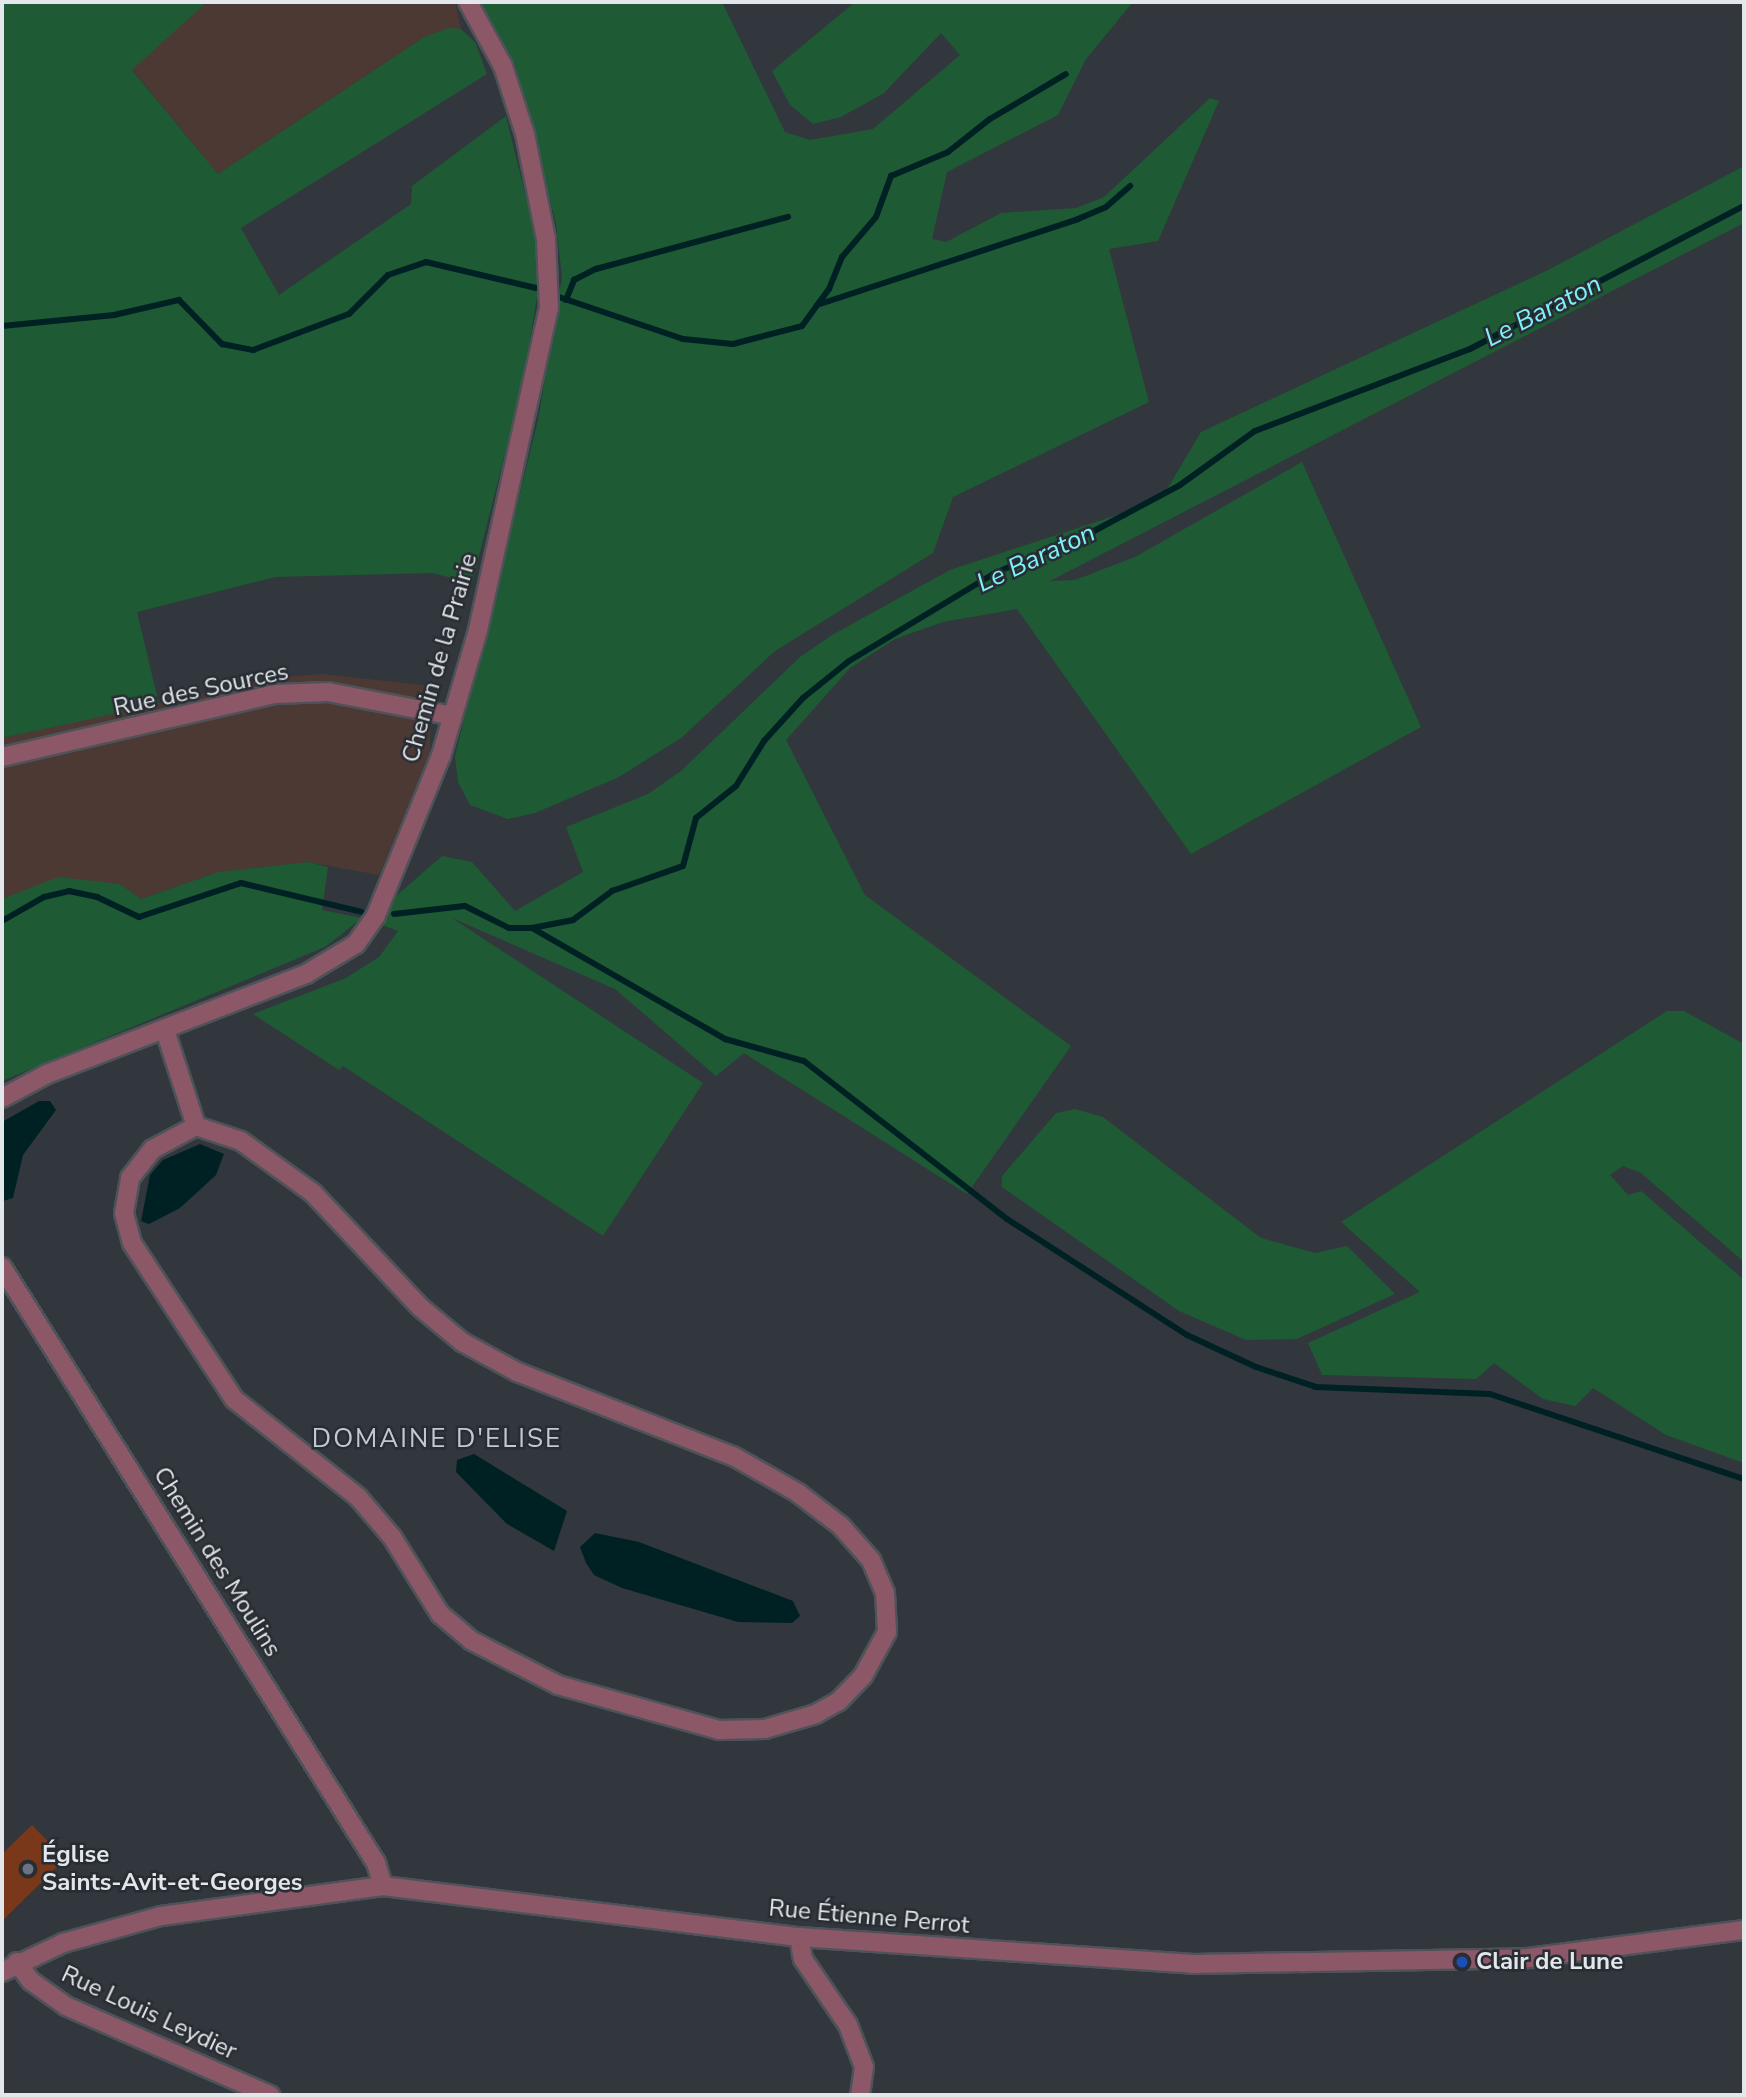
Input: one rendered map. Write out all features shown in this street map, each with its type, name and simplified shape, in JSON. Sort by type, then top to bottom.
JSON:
[{"type":"street","name":"Chemin de la Prairie","points":[[2,1098],[47,1074],[306,974],[356,944],[376,915],[453,716],[521,446],[550,289],[538,193],[516,102],[492,41],[468,2]]},
{"type":"street","name":"Rue des Sources","points":[[2,757],[275,694],[328,692],[453,716]]},
{"type":"street","points":[[165,1030],[196,1126]]},
{"type":"street","points":[[196,1126],[241,1142],[313,1193],[420,1307],[488,1359],[690,1435],[774,1478],[841,1526],[871,1560],[885,1593],[887,1632],[863,1676],[839,1701],[816,1714],[765,1729],[719,1730],[558,1685],[472,1641],[440,1614],[393,1537],[358,1497],[234,1399],[132,1243],[124,1213],[130,1178],[153,1149],[196,1126]]},
{"type":"street","name":"Chemin des Moulins","points":[[2,1267],[376,1863],[383,1886]]},
{"type":"street","name":"Rue Étienne Perrot","points":[[10,1967],[63,1943],[161,1916],[383,1886],[799,1937],[1118,1961],[1275,1965],[1528,1958],[1744,1930]]},
{"type":"street","points":[[799,1937],[803,1959],[848,2025],[864,2067],[860,2095]]},
{"type":"street","name":"Rue Louis Leydier","points":[[10,1967],[66,2006],[270,2095]]},
{"type":"shaded area","points":[[207,2],[455,2],[461,29],[424,37],[218,174],[132,69]]},
{"type":"shaded area","points":[[322,674],[431,686],[430,753],[379,875],[308,862],[218,872],[141,899],[120,884],[58,878],[2,899],[2,738],[272,678]]},
{"type":"shaded area","points":[[39,1101],[50,1101],[56,1110],[23,1155],[13,1198],[3,1201],[2,1122]]},
{"type":"shaded area","points":[[200,1144],[224,1154],[216,1175],[180,1208],[149,1224],[141,1221],[150,1175],[163,1160]]},
{"type":"shaded area","points":[[474,1454],[567,1511],[554,1551],[507,1524],[456,1472],[457,1460]]},
{"type":"shaded area","points":[[595,1533],[639,1542],[793,1601],[800,1616],[792,1623],[738,1622],[622,1588],[594,1575],[586,1563],[580,1547]]},
{"type":"green space","points":[[2,2],[207,2],[132,70],[218,174],[424,37],[449,28],[461,29],[475,42],[487,74],[241,228],[279,295],[411,204],[412,186],[506,116],[535,234],[540,278],[523,383],[472,583],[432,573],[275,577],[137,612],[159,704],[2,738]]},
{"type":"green space","points":[[481,2],[722,2],[785,132],[810,140],[873,129],[960,55],[941,33],[884,93],[841,117],[813,124],[790,105],[772,71],[855,2],[1133,2],[1086,59],[1058,115],[947,172],[932,239],[946,242],[1001,213],[1076,208],[1104,197],[1210,98],[1219,101],[1158,241],[1109,249],[1149,402],[953,497],[933,553],[775,651],[681,738],[619,777],[535,813],[508,819],[470,805],[458,782],[455,756],[538,420],[562,277],[556,224],[515,64]]},
{"type":"green space","points":[[1744,166],[1744,223],[1050,581],[1075,580],[1135,557],[1302,462],[1421,727],[1191,854],[1017,609],[943,622],[895,639],[850,668],[786,740],[865,895],[1071,1046],[967,1194],[744,1053],[716,1076],[615,989],[452,918],[703,1083],[603,1236],[343,1066],[339,1070],[253,1014],[346,978],[379,957],[398,931],[382,925],[396,896],[442,856],[472,862],[515,911],[583,872],[566,827],[648,794],[681,771],[800,657],[832,635],[950,570],[1117,515],[1166,491],[1201,432],[1550,269]]},
{"type":"green space","points":[[308,862],[328,867],[322,910],[362,918],[325,947],[2,1081],[2,899],[58,877],[120,884],[141,899],[218,872]]},
{"type":"green space","points":[[1667,1011],[1684,1011],[1744,1044],[1744,1262],[1641,1173],[1623,1166],[1610,1175],[1628,1195],[1641,1191],[1744,1280],[1744,1463],[1666,1435],[1593,1388],[1575,1406],[1543,1399],[1494,1363],[1476,1379],[1322,1375],[1308,1343],[1420,1292],[1341,1222]]},
{"type":"green space","points":[[1075,1109],[1103,1117],[1261,1238],[1315,1253],[1347,1246],[1395,1294],[1297,1339],[1246,1340],[1179,1311],[1002,1187],[1002,1176],[1056,1113]]},
{"type":"building","name":"Église Saints-Avit-et-Georges","points":[[32,1825],[65,1859],[2,1921],[2,1854]]},
{"type":"waterway","points":[[559,297],[683,339],[733,344],[802,326],[829,289],[842,257],[876,217],[891,176],[948,152],[990,119],[1066,74]]},
{"type":"waterway","points":[[817,305],[1078,219],[1106,207],[1130,186]]},
{"type":"waterway","name":"Le Baraton","points":[[394,914],[465,906],[509,928],[532,928],[573,920],[612,891],[683,866],[696,818],[736,786],[764,741],[803,698],[849,661],[993,574],[1094,531],[1180,485],[1255,431],[1470,349],[1744,206]]},
{"type":"waterway","points":[[566,300],[574,280],[596,269],[788,217]]},
{"type":"waterway","points":[[2,326],[114,315],[179,300],[222,344],[253,350],[349,314],[388,275],[426,262],[536,288]]},
{"type":"waterway","name":"Le Baraton","points":[[2,921],[44,897],[69,891],[97,897],[139,917],[241,883],[362,912]]},
{"type":"waterway","points":[[532,928],[725,1039],[804,1061],[1007,1219],[1187,1335],[1256,1367],[1316,1387],[1490,1394],[1744,1479]]},
{"type":"place","name":"Église Saints-Avit-et-Georges","points":[[28,1869]]},
{"type":"place","name":"Clair de Lune","points":[[1462,1962]]},
{"type":"district","name":"DOMAINE D'ELISE","points":[[437,1439]]}]
